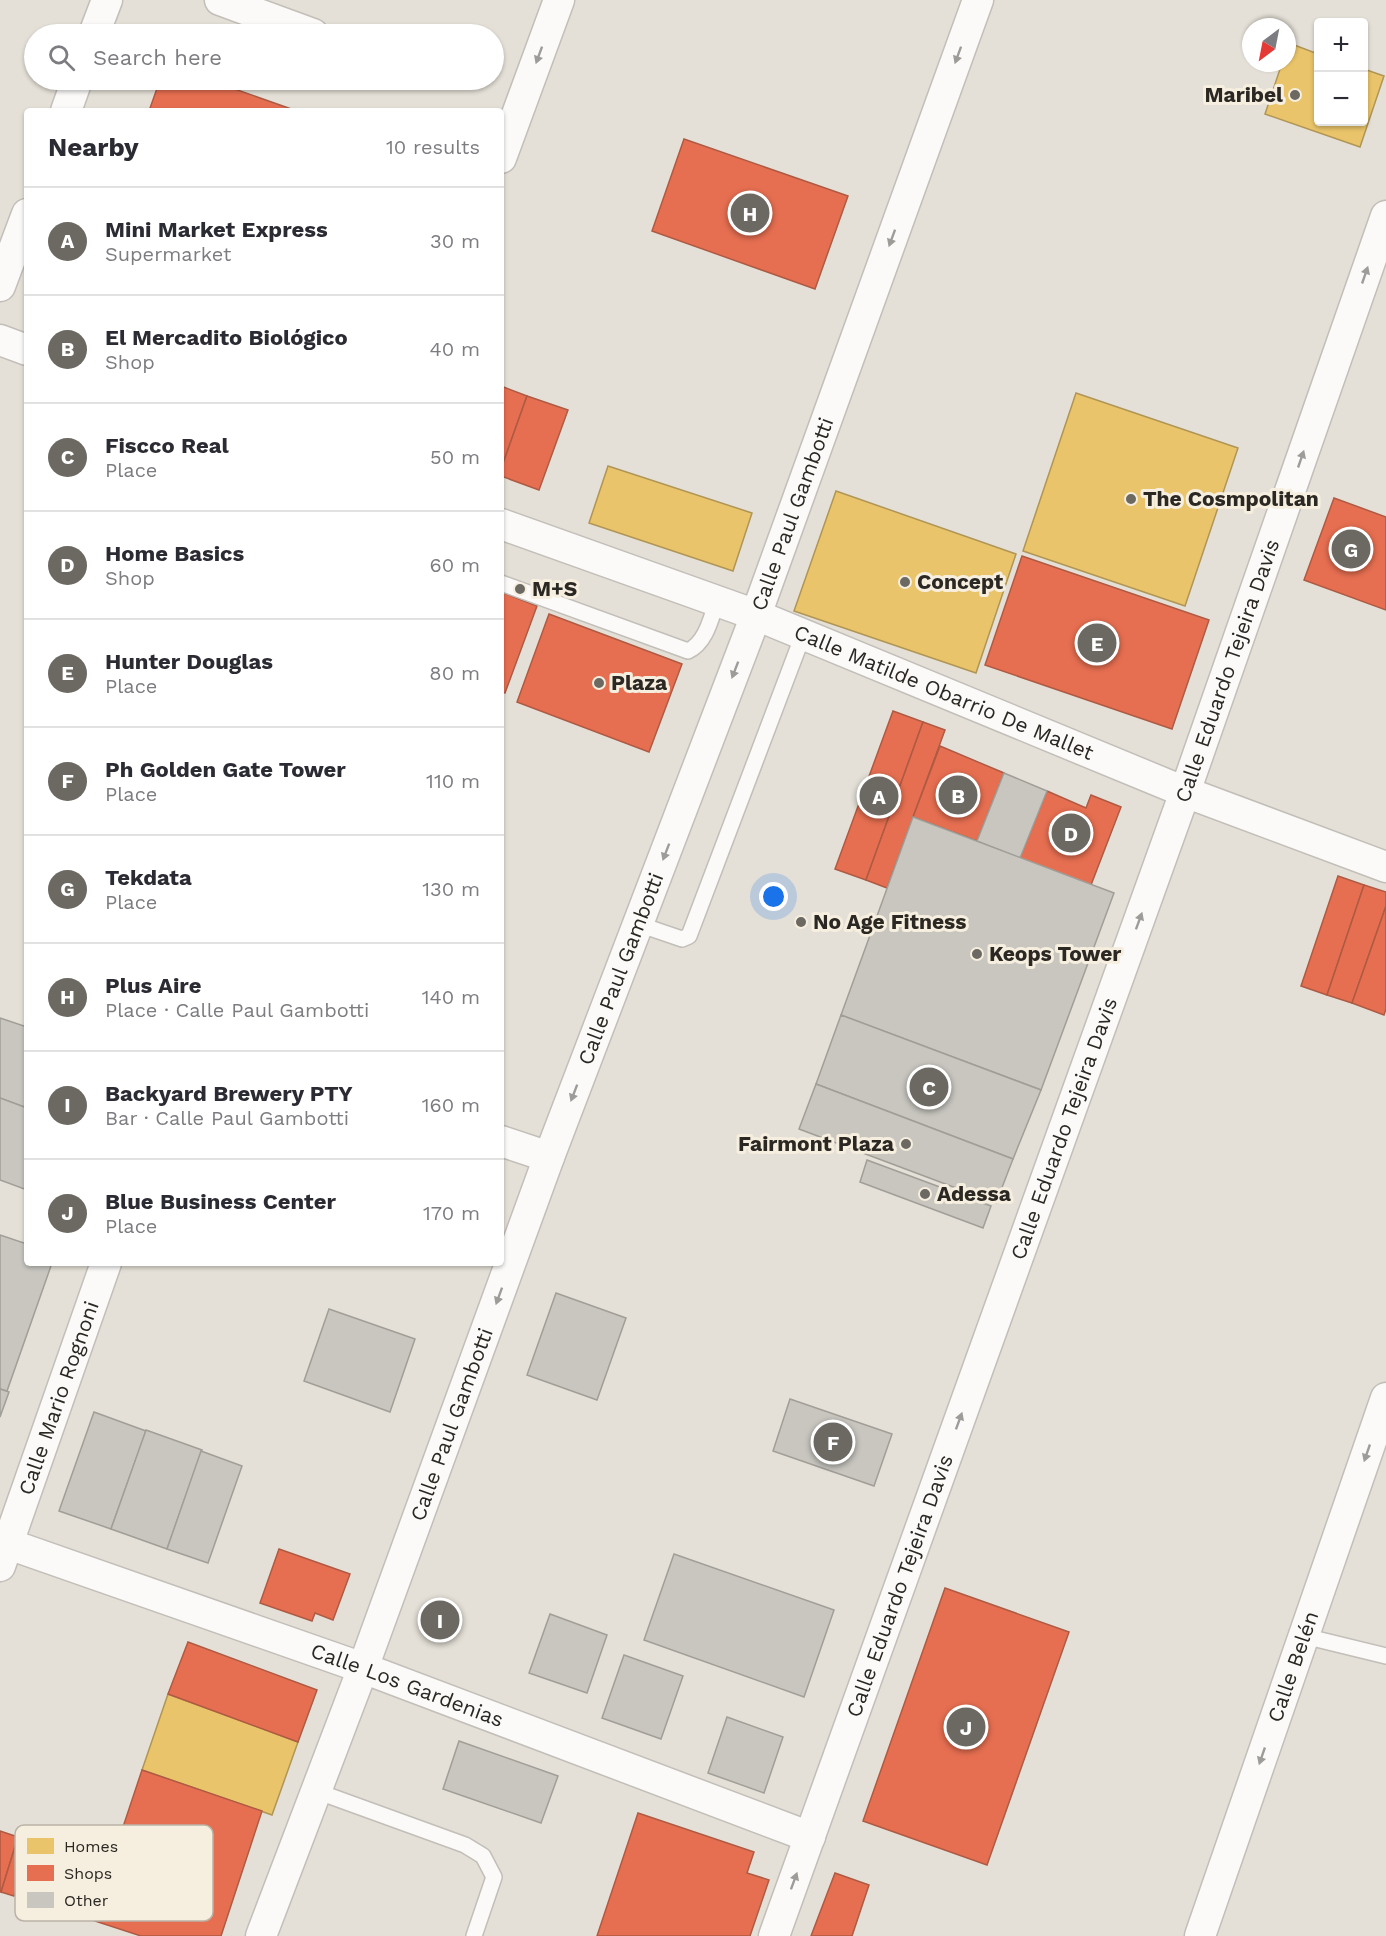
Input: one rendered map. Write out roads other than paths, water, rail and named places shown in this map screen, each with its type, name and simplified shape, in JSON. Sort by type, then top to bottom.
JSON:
[{"type":"street","points":[[98,24],[107,0]]},
{"type":"street","points":[[220,0],[286,24]]},
{"type":"street","points":[[504,150],[559,0]]},
{"type":"street","name":"Calle Paul Gambotti","points":[[261,1936],[363,1668],[549,1157],[756,615],[978,0]]},
{"type":"street","points":[[67,108],[73,90]]},
{"type":"street","name":"Calle Eduardo Tejeira Davis","points":[[774,1936],[1185,792],[1386,216]]},
{"type":"street","points":[[0,286],[24,222]]},
{"type":"street","points":[[0,340],[24,349]]},
{"type":"street","name":"Calle Matilde Obarrio De Mallet","points":[[504,525],[756,615],[1185,792],[1386,867]]},
{"type":"street","points":[[504,1142],[549,1157]]},
{"type":"street","name":"Calle Mario Rognoni","points":[[3,1551],[105,1266]]},
{"type":"street","name":"Calle Belén","points":[[1200,1936],[1386,1398]]},
{"type":"street","name":"Calle Los Gardenias","points":[[3,1551],[363,1668],[810,1837]]},
{"type":"lane","points":[[504,584],[688,651],[696,648],[701,642],[717,602]]},
{"type":"lane","points":[[638,924],[682,939],[689,936],[803,635]]},
{"type":"lane","points":[[1304,1636],[1386,1656]]},
{"type":"lane","points":[[316,1791],[465,1845],[483,1856],[494,1877],[474,1936]]},
{"type":"place","name":"Maribel","points":[[1295,95]]},
{"type":"place","name":"Plus Aire","points":[[750,213]]},
{"type":"place","name":"The Cosmpolitan","points":[[1131,499]]},
{"type":"place","name":"Tekdata","points":[[1351,549]]},
{"type":"place","name":"Concept","points":[[905,582]]},
{"type":"place","name":"M+S","points":[[520,589]]},
{"type":"place","name":"Hunter Douglas","points":[[1097,643]]},
{"type":"place","name":"Plaza","points":[[599,683]]},
{"type":"place","name":"El Mercadito Biológico","points":[[958,795]]},
{"type":"place","name":"Mini Market Express","points":[[879,796]]},
{"type":"place","name":"Home Basics","points":[[1071,833]]},
{"type":"place","name":"No Age Fitness","points":[[801,922]]},
{"type":"place","name":"Keops Tower","points":[[977,954]]},
{"type":"place","name":"Fiscco Real","points":[[929,1087]]},
{"type":"place","name":"Fairmont Plaza","points":[[906,1144]]},
{"type":"place","name":"Adessa","points":[[925,1194]]},
{"type":"place","name":"Ph Golden Gate Tower","points":[[833,1442]]},
{"type":"place","name":"Backyard Brewery PTY","points":[[440,1620]]},
{"type":"place","name":"Blue Business Center","points":[[966,1727]]}]
